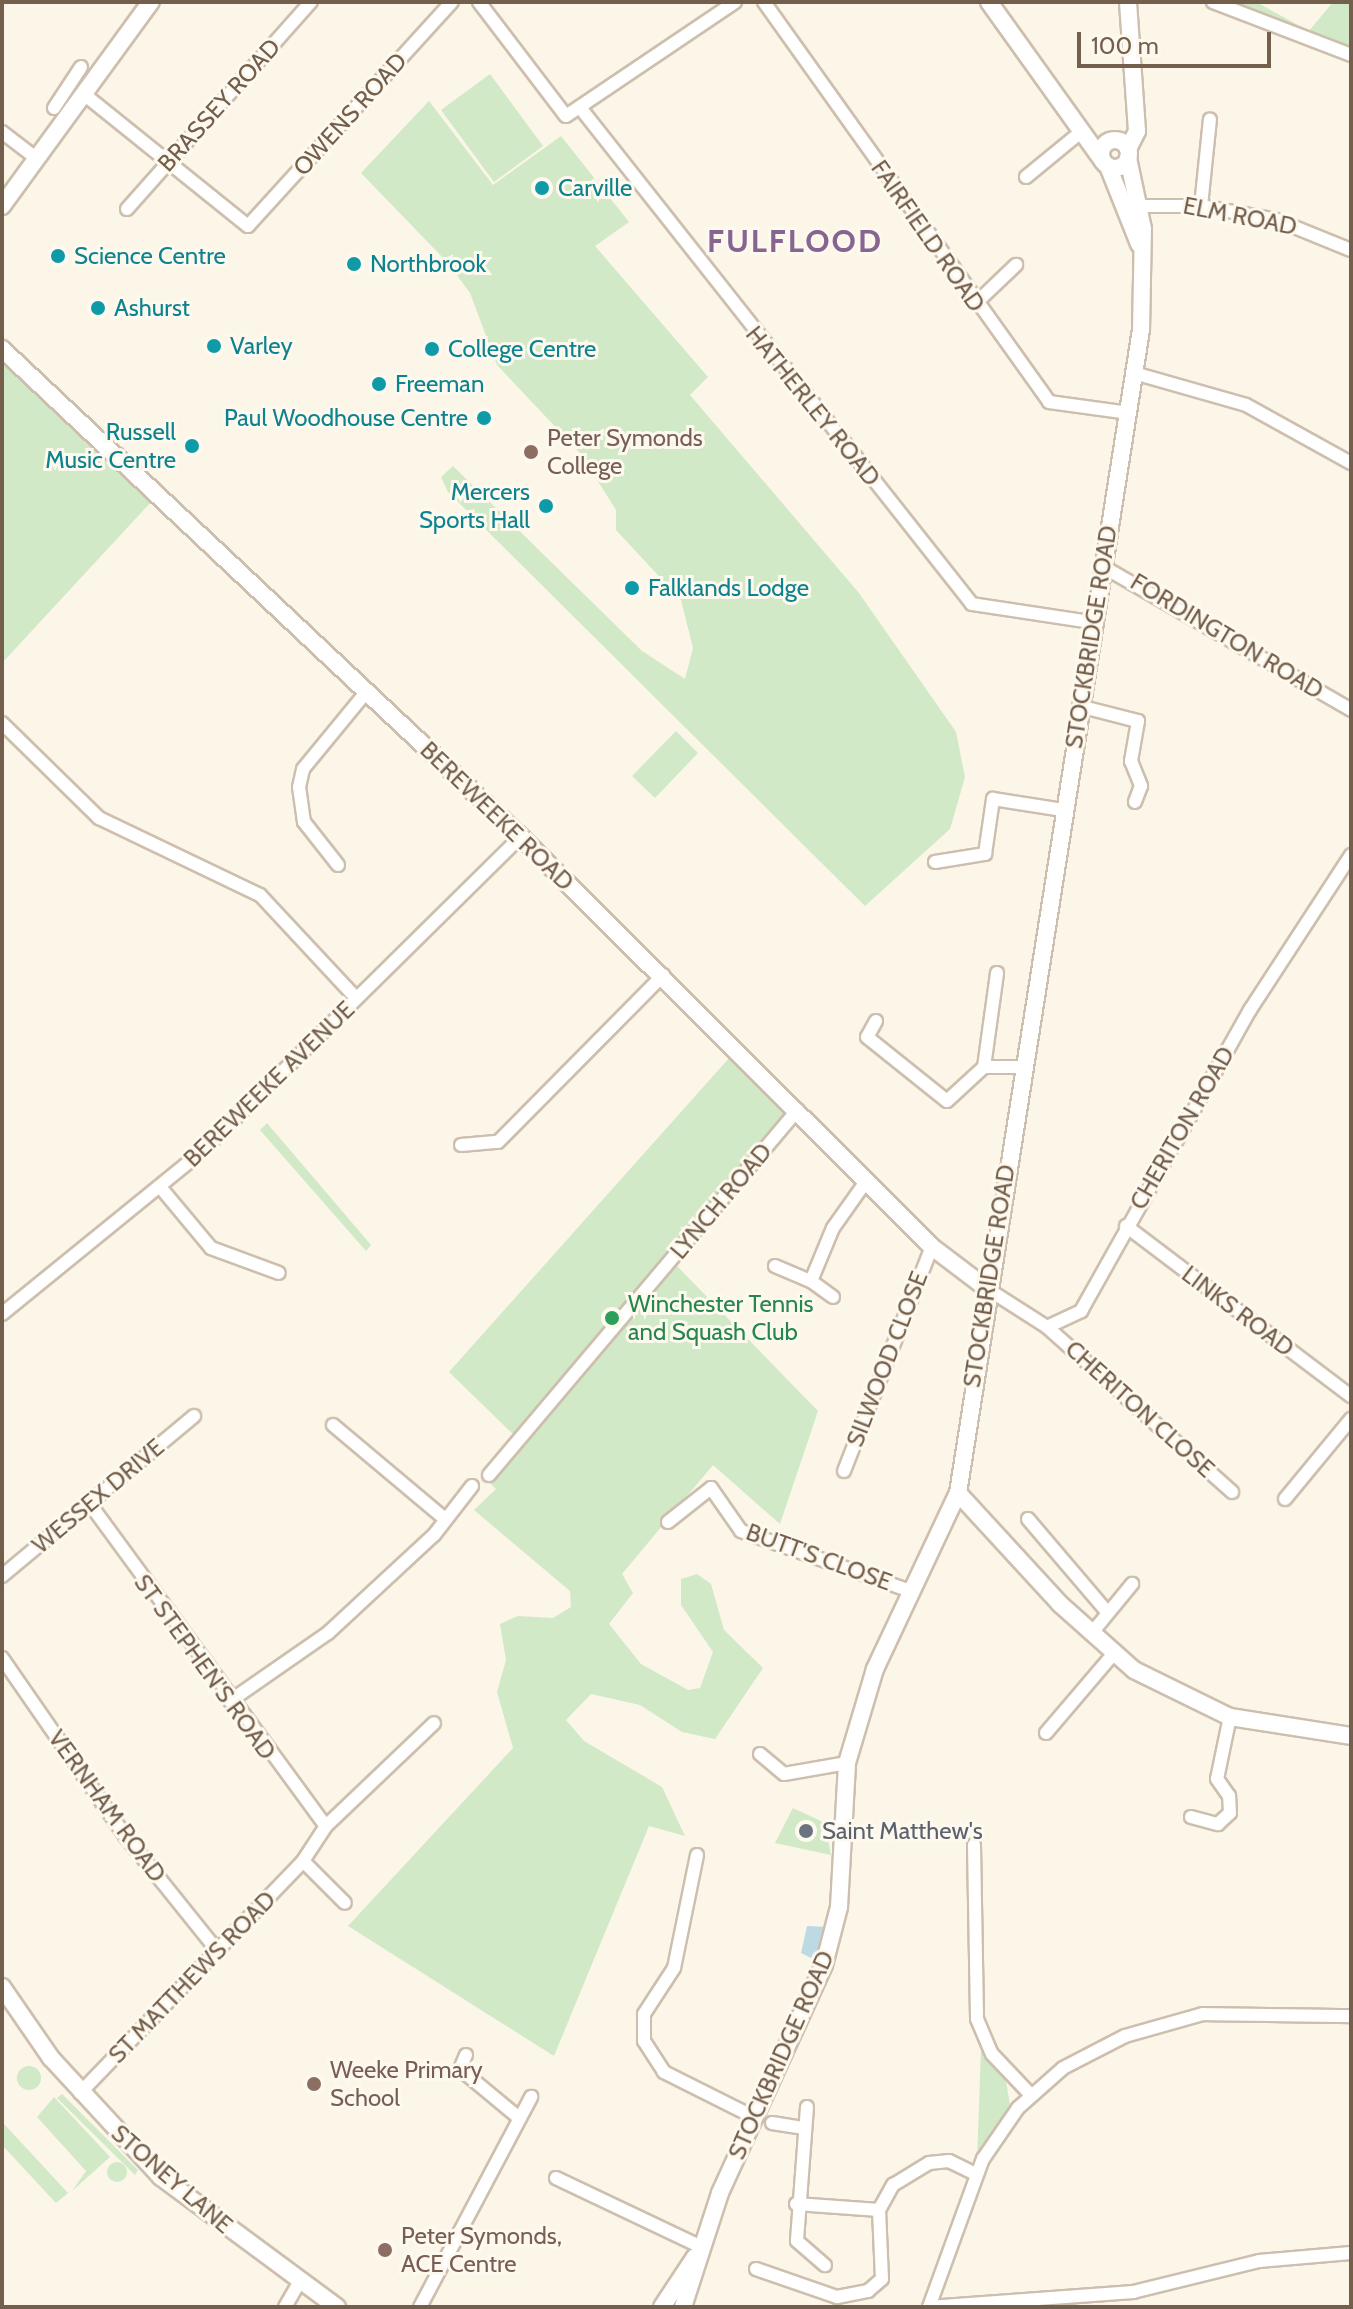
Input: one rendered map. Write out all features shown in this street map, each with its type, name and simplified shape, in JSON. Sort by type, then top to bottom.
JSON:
[{"type":"main road","points":[[2,206],[151,2]]},
{"type":"main road","name":"STOCKBRIDGE ROAD","points":[[989,2],[1105,163],[1132,206]]},
{"type":"main road","points":[[1120,147],[1120,167],[1105,163],[1120,147],[1137,131],[1132,94],[1128,2]]},
{"type":"main road","name":"STOCKBRIDGE ROAD","points":[[662,2307],[697,2251],[834,1931],[847,1763],[908,1590],[958,1493],[986,1288],[1091,622],[1134,373],[1143,253],[1120,147],[1082,131]]},
{"type":"main road","name":"BEREWEEKE ROAD","points":[[2,349],[521,837],[663,975],[932,1247],[986,1288]]},
{"type":"main road","points":[[958,1493],[1091,1634],[1175,1694],[1230,1717],[1351,1736]]},
{"type":"main road","name":"STONEY LANE","points":[[3,1990],[80,2093],[161,2177],[333,2306]]},
{"type":"main road","name":"STOCKBRIDGE ROAD","points":[[683,2307],[697,2251]]},
{"type":"street","name":"BRASSEY ROAD","points":[[127,209],[311,2]]},
{"type":"street","name":"OWENS ROAD","points":[[169,161],[248,226],[452,2]]},
{"type":"street","points":[[479,2],[559,111],[566,116],[582,110],[735,2]]},
{"type":"street","name":"FAIRFIELD ROAD","points":[[764,2],[975,304],[1049,402],[1129,413]]},
{"type":"street","points":[[1213,2],[1351,55]]},
{"type":"street","points":[[54,108],[81,67]]},
{"type":"street","points":[[62,95],[80,101],[169,161]]},
{"type":"street","name":"HATHERLEY ROAD","points":[[582,110],[972,604],[1091,622]]},
{"type":"street","points":[[1201,206],[1210,119]]},
{"type":"street","points":[[1026,177],[1082,131]]},
{"type":"street","points":[[2,132],[37,159]]},
{"type":"street","name":"ELM ROAD","points":[[1132,206],[1201,206],[1277,220],[1351,250]]},
{"type":"street","points":[[975,304],[1016,265]]},
{"type":"street","points":[[1134,373],[1246,405],[1351,463]]},
{"type":"street","name":"FORDINGTON ROAD","points":[[1102,566],[1351,710]]},
{"type":"street","points":[[338,865],[304,822],[299,787],[303,769],[367,691]]},
{"type":"street","points":[[1079,706],[1138,721],[1131,761],[1141,786],[1135,802]]},
{"type":"street","points":[[2,723],[99,818],[260,895],[356,998]]},
{"type":"street","points":[[935,862],[985,854],[993,799],[1063,810]]},
{"type":"street","name":"BEREWEEKE AVENUE","points":[[2,1314],[161,1188],[521,837]]},
{"type":"street","name":"CHERITON ROAD","points":[[1047,1327],[1081,1311],[1250,1010],[1351,855]]},
{"type":"street","points":[[876,1021],[867,1037],[947,1101],[984,1067],[997,973]]},
{"type":"street","points":[[461,1145],[498,1142],[663,975]]},
{"type":"street","points":[[984,1067],[1023,1067]]},
{"type":"street","name":"LYNCH ROAD","points":[[489,1475],[797,1110]]},
{"type":"street","points":[[811,1281],[833,1228],[867,1180]]},
{"type":"street","points":[[161,1188],[211,1248],[279,1273]]},
{"type":"street","name":"LINKS ROAD","points":[[1126,1226],[1351,1396]]},
{"type":"street","name":"SILWOOD CLOSE","points":[[844,1471],[932,1247]]},
{"type":"street","points":[[775,1266],[811,1281],[833,1297]]},
{"type":"street","points":[[986,1288],[1047,1327]]},
{"type":"street","name":"CHERITON CLOSE","points":[[1047,1327],[1232,1492]]},
{"type":"street","name":"WESSEX DRIVE","points":[[2,1576],[194,1416]]},
{"type":"street","points":[[1285,1499],[1351,1419]]},
{"type":"street","points":[[333,1425],[444,1518]]},
{"type":"street","points":[[230,1701],[328,1633],[472,1486]]},
{"type":"street","name":"BUTT'S CLOSE","points":[[668,1522],[711,1488],[741,1531],[908,1590]]},
{"type":"street","name":"ST STEPHEN'S ROAD","points":[[90,1504],[230,1701],[326,1826]]},
{"type":"street","points":[[1028,1519],[1033,1533],[1108,1613]]},
{"type":"street","points":[[1091,1634],[1132,1584]]},
{"type":"street","points":[[1046,1733],[1114,1653]]},
{"type":"street","name":"VERNHAM ROAD","points":[[2,1658],[126,1837],[217,1950]]},
{"type":"street","points":[[1191,1817],[1218,1824],[1230,1813],[1229,1796],[1217,1779],[1230,1717]]},
{"type":"street","name":"ST MATTHEWS ROAD","points":[[80,2093],[303,1861],[326,1826],[434,1723]]},
{"type":"street","points":[[760,1754],[784,1774],[847,1763]]},
{"type":"street","points":[[974,1845],[977,2019],[992,2054],[1030,2094]]},
{"type":"street","points":[[697,1855],[674,1968],[644,2014],[644,2041],[664,2072],[756,2118]]},
{"type":"street","points":[[303,1861],[345,1903]]},
{"type":"street","points":[[1351,2016],[1244,2013],[1167,2022],[1093,2048],[1030,2094],[976,2174],[929,2307],[1133,2292],[1259,2261],[1351,2253]]},
{"type":"street","points":[[466,2055],[460,2069],[519,2118]]},
{"type":"street","points":[[420,2307],[482,2202],[531,2097]]},
{"type":"street","points":[[807,2107],[796,2204],[797,2241],[825,2265]]},
{"type":"street","points":[[772,2123],[803,2128]]},
{"type":"street","points":[[756,2269],[837,2297],[868,2291],[882,2279],[885,2259],[879,2210],[893,2185],[929,2163],[949,2161],[976,2174]]},
{"type":"street","points":[[556,2178],[697,2251]]},
{"type":"street","points":[[796,2204],[879,2210]]},
{"type":"street","points":[[285,2307],[299,2283]]},
{"type":"green space","points":[[1222,2],[1256,2],[1309,31],[1333,2],[1351,2],[1351,50]]},
{"type":"green space","points":[[490,74],[543,146],[494,182],[441,110]]},
{"type":"green space","points":[[429,101],[493,185],[561,136],[629,222],[595,246],[708,377],[690,395],[859,593],[956,732],[965,777],[950,829],[865,906],[448,492],[441,477],[453,466],[642,651],[685,679],[693,648],[681,600],[616,530],[616,510],[581,454],[497,365],[470,293],[448,263],[361,173]]},
{"type":"green space","points":[[2,358],[152,501],[2,663]]},
{"type":"green space","points":[[676,731],[698,753],[655,798],[632,776]]},
{"type":"green space","points":[[730,1057],[798,1121],[676,1265],[818,1411],[780,1524],[713,1465],[622,1574],[633,1593],[609,1624],[641,1664],[688,1690],[700,1688],[713,1652],[681,1605],[681,1579],[697,1574],[711,1584],[724,1630],[763,1668],[715,1739],[682,1732],[640,1705],[591,1694],[566,1720],[584,1741],[662,1787],[685,1836],[649,1826],[554,2056],[348,1926],[513,1748],[497,1692],[506,1660],[500,1624],[518,1616],[553,1618],[571,1607],[570,1591],[474,1510],[496,1489],[485,1478],[515,1436],[449,1372]]},
{"type":"green space","points":[[267,1123],[371,1245],[366,1251],[260,1130]]},
{"type":"green space","points":[[793,1808],[825,1823],[831,1855],[775,1843]]},
{"type":"green space","points":[[981,2050],[1006,2081],[1011,2111],[977,2160]]},
{"type":"green space","points":[[29,2066],[38,2069],[41,2078],[38,2087],[29,2090],[20,2087],[17,2078],[20,2069]]},
{"type":"green space","points":[[62,2094],[138,2170],[135,2175],[57,2098]]},
{"type":"green space","points":[[54,2097],[110,2157],[72,2191],[86,2171],[37,2117]]},
{"type":"green space","points":[[4,2124],[68,2193],[56,2203],[2,2145]]},
{"type":"green space","points":[[117,2162],[124,2165],[127,2172],[124,2179],[117,2182],[110,2179],[107,2172],[110,2165]]},
{"type":"water","points":[[807,1926],[826,1927],[817,1961],[801,1953]]},
{"type":"place","name":"Carville","points":[[542,188]]},
{"type":"place","name":"Science Centre","points":[[58,256]]},
{"type":"place","name":"Northbrook","points":[[354,264]]},
{"type":"place","name":"Ashurst","points":[[98,308]]},
{"type":"place","name":"Varley","points":[[214,346]]},
{"type":"place","name":"College Centre","points":[[432,349]]},
{"type":"place","name":"Freeman","points":[[379,384]]},
{"type":"place","name":"Paul Woodhouse Centre","points":[[484,418]]},
{"type":"place","name":"Russell Music Centre","points":[[192,446]]},
{"type":"place","name":"Peter Symonds College","points":[[531,452]]},
{"type":"place","name":"Mercers Sports Hall","points":[[546,506]]},
{"type":"place","name":"Falklands Lodge","points":[[632,588]]},
{"type":"place","name":"Winchester Tennis and Squash Club","points":[[612,1318]]},
{"type":"place","name":"Saint Matthew's","points":[[806,1831]]},
{"type":"place","name":"Weeke Primary School","points":[[314,2084]]},
{"type":"place","name":"Peter Symonds, ACE Centre","points":[[385,2250]]},
{"type":"district","name":"FULFLOOD","points":[[795,241]]}]
